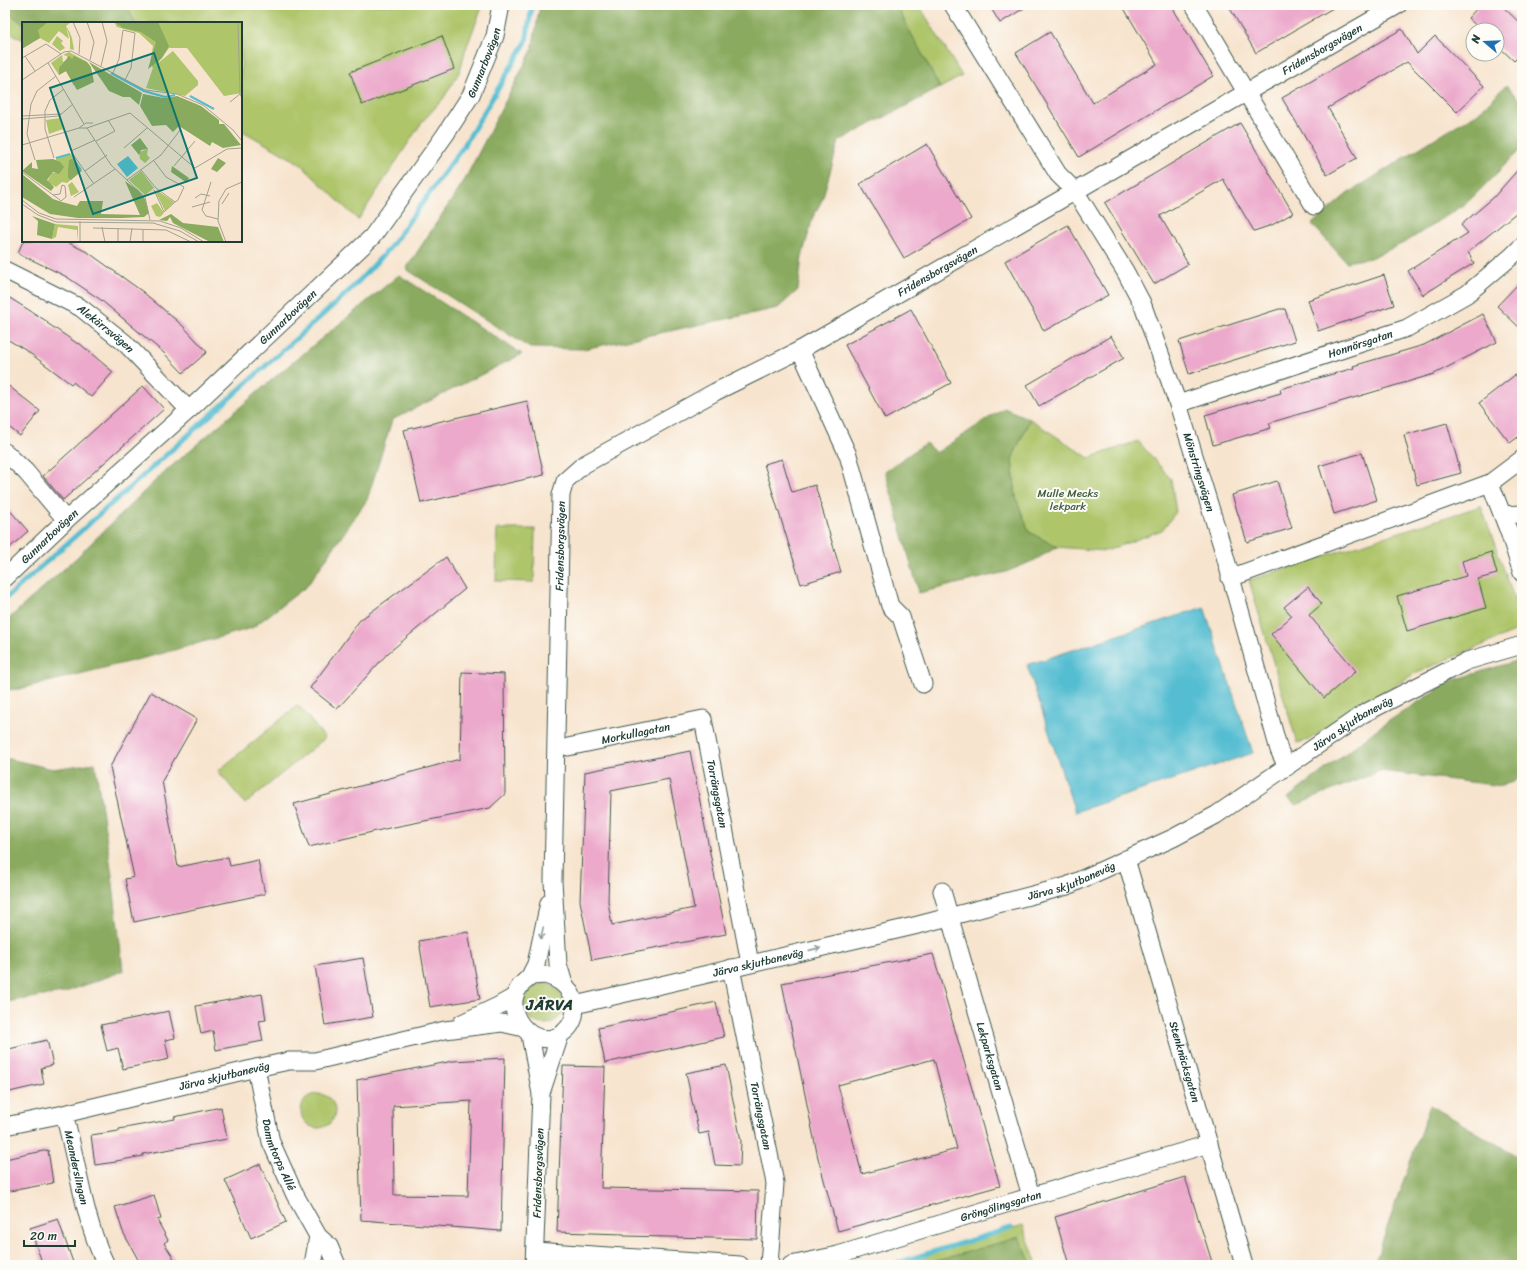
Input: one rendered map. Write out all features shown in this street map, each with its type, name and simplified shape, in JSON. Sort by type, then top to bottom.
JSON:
[{"type":"street","points":[[953,5],[1058,174],[1075,191]]},
{"type":"street","points":[[1194,5],[1314,206]]},
{"type":"street","name":"Fridensborgsvägen","points":[[564,984],[558,964],[553,881],[561,495],[565,481],[583,465],[715,392],[800,350],[1398,5]]},
{"type":"street","name":"Gunnarbovägen","points":[[5,578],[66,520],[189,410],[372,236],[445,135],[471,95],[495,36],[501,9]]},
{"type":"street","name":"Mönstringsvägen","points":[[1075,191],[1125,271],[1142,303],[1178,404],[1223,549],[1279,750],[1287,767]]},
{"type":"street","name":"Honnörsgatan","points":[[1178,404],[1407,328],[1467,294],[1522,246]]},
{"type":"street","name":"Alekärrsvägen","points":[[5,270],[81,308],[125,343],[189,410]]},
{"type":"street","points":[[800,350],[848,455],[890,606],[901,617],[924,684]]},
{"type":"street","points":[[5,452],[26,472],[66,520]]},
{"type":"street","points":[[1230,578],[1490,482],[1522,459]]},
{"type":"street","points":[[1490,482],[1503,515],[1522,573]]},
{"type":"street","points":[[1503,515],[1522,514]]},
{"type":"street","name":"Järva skjutbaneväg","points":[[575,1005],[949,917],[1067,886],[1173,838],[1216,815],[1363,714],[1467,661],[1522,645]]},
{"type":"street","name":"Morkullagatan","points":[[568,747],[703,719]]},
{"type":"street","name":"Torrängsgatan","points":[[703,719],[750,963]]},
{"type":"street","name":"Stenknäcksgatan","points":[[1126,859],[1244,1265]]},
{"type":"street","name":"Fridensborgsvägen","points":[[529,978],[536,964],[553,881]]},
{"type":"street","name":"Lekparksgatan","points":[[942,891],[1032,1196]]},
{"type":"street","name":"Torrängsgatan","points":[[731,968],[775,1184],[769,1265]]},
{"type":"street","points":[[545,975],[555,978],[564,984],[575,1005],[572,1022],[560,1035],[543,1039],[527,1032],[516,1014],[514,997],[518,988],[529,978],[545,975]]},
{"type":"street","name":"Järva skjutbaneväg","points":[[445,1030],[498,1006],[514,997]]},
{"type":"street","name":"Järva skjutbaneväg","points":[[5,1126],[64,1114],[256,1068],[289,1062],[315,1061],[445,1030],[502,1023],[527,1032]]},
{"type":"street","name":"Fridensborgsvägen","points":[[527,1032],[541,1094],[534,1258],[740,1265]]},
{"type":"street","name":"Fridensborgsvägen","points":[[541,1094],[560,1035]]},
{"type":"street","name":"Dammtorps Allé","points":[[256,1068],[271,1142],[295,1195],[318,1236],[329,1246],[337,1265]]},
{"type":"street","name":"Meanderslingan","points":[[64,1114],[78,1177],[94,1237],[106,1265]]},
{"type":"street","name":"Gröngölingsgatan","points":[[791,1265],[838,1255],[1209,1144]]},
{"type":"street","points":[[313,1265],[318,1236]]},
{"type":"green space","points":[[5,5],[136,5],[138,8],[138,5],[483,5],[465,51],[460,71],[443,99],[422,122],[358,220],[299,163],[242,131],[242,22],[22,22],[22,39],[5,30]]},
{"type":"green space","points":[[5,5],[127,5],[135,22],[22,22],[5,11]]},
{"type":"green space","points":[[540,5],[896,5],[940,88],[839,141],[822,200],[813,217],[802,257],[798,290],[778,308],[584,349],[530,348],[406,269],[464,181],[532,50]]},
{"type":"green space","points":[[896,5],[919,5],[962,76],[940,88]]},
{"type":"green space","points":[[1506,85],[1522,103],[1522,148],[1467,203],[1406,242],[1370,258],[1346,262],[1312,224],[1347,194],[1448,130],[1477,114]]},
{"type":"green space","points":[[399,275],[522,354],[392,420],[367,500],[307,586],[252,628],[160,654],[19,689],[5,690],[5,622],[75,559],[159,477],[282,371]]},
{"type":"green space","points":[[1004,408],[1030,419],[1012,459],[1016,498],[1029,532],[1057,547],[1035,560],[1006,572],[919,593],[885,471],[926,443],[936,453]]},
{"type":"green space","name":"Mulle Mecks lekpark","points":[[1030,419],[1089,458],[1138,441],[1171,479],[1176,512],[1162,530],[1106,551],[1057,547],[1029,532],[1016,498],[1012,459]]},
{"type":"green space","points":[[1481,506],[1522,620],[1522,629],[1417,672],[1331,724],[1309,740],[1297,743],[1249,580]]},
{"type":"green space","points":[[497,529],[535,529],[534,582],[496,581]]},
{"type":"green space","points":[[1522,659],[1522,777],[1502,786],[1380,771],[1296,805],[1288,798],[1381,726],[1451,681]]},
{"type":"green space","points":[[298,705],[325,738],[245,804],[218,771]]},
{"type":"green space","points":[[5,758],[53,769],[95,763],[112,875],[123,971],[63,993],[5,1002]]},
{"type":"green space","points":[[548,984],[555,987],[561,993],[564,1004],[563,1012],[555,1021],[548,1024],[540,1024],[533,1021],[525,1012],[524,1000],[527,993],[536,985]]},
{"type":"green space","points":[[318,1094],[330,1099],[335,1111],[330,1123],[318,1128],[306,1123],[301,1111],[306,1099]]},
{"type":"green space","points":[[1430,1105],[1522,1159],[1522,1265],[1374,1265]]},
{"type":"green space","points":[[1023,1225],[1037,1265],[888,1265]]},
{"type":"green space","points":[[1019,1237],[1032,1265],[923,1265]]},
{"type":"water","points":[[1204,607],[1253,753],[1075,812],[1027,665]]},
{"type":"building","points":[[989,5],[1029,5],[1000,23]]},
{"type":"building","points":[[1122,5],[1171,5],[1213,76],[1079,157],[1016,53],[1050,32],[1093,103],[1157,64]]},
{"type":"building","points":[[1228,5],[1338,5],[1256,53]]},
{"type":"building","points":[[1480,5],[1501,5],[1522,25],[1522,53],[1514,61],[1505,53],[1505,22],[1472,22],[1468,18]]},
{"type":"building","points":[[1402,29],[1417,54],[1435,36],[1484,86],[1457,112],[1407,62],[1328,108],[1357,158],[1327,175],[1282,98]]},
{"type":"building","points":[[442,36],[454,69],[362,105],[350,72]]},
{"type":"building","points":[[1240,123],[1293,213],[1272,225],[1254,231],[1223,179],[1160,216],[1188,264],[1154,284],[1105,203]]},
{"type":"building","points":[[927,144],[971,219],[904,258],[860,184]]},
{"type":"building","points":[[1522,165],[1522,208],[1468,252],[1474,263],[1423,295],[1408,271],[1468,233],[1461,225],[1493,198]]},
{"type":"building","points":[[1068,225],[1108,295],[1044,331],[1005,261]]},
{"type":"building","points":[[23,242],[67,242],[89,253],[143,292],[183,326],[207,352],[183,373],[164,353],[101,300],[67,277],[18,253]]},
{"type":"building","points":[[1384,275],[1394,305],[1318,331],[1308,300]]},
{"type":"building","points":[[1522,280],[1522,330],[1497,306]]},
{"type":"building","points":[[5,295],[48,322],[47,323],[78,344],[79,343],[113,372],[91,397],[73,382],[71,384],[27,351],[5,338]]},
{"type":"building","points":[[911,309],[951,383],[885,419],[845,345]]},
{"type":"building","points":[[1279,309],[1285,309],[1295,341],[1189,374],[1179,341]]},
{"type":"building","points":[[1483,314],[1497,342],[1434,374],[1269,423],[1271,428],[1213,445],[1205,415],[1281,393],[1280,389],[1354,368],[1353,366],[1424,345]]},
{"type":"building","points":[[1111,336],[1124,358],[1039,406],[1027,385]]},
{"type":"building","points":[[1515,375],[1522,384],[1522,434],[1510,443],[1479,403]]},
{"type":"building","points":[[5,383],[40,411],[20,436],[5,424]]},
{"type":"building","points":[[143,386],[164,409],[63,500],[43,476]]},
{"type":"building","points":[[527,401],[544,475],[421,503],[404,430]]},
{"type":"building","points":[[1447,423],[1461,473],[1417,485],[1404,435]]},
{"type":"building","points":[[1362,453],[1377,500],[1334,514],[1319,466]]},
{"type":"building","points":[[782,459],[792,492],[815,485],[841,572],[801,584],[764,464]]},
{"type":"building","points":[[1277,481],[1292,528],[1247,542],[1232,495]]},
{"type":"building","points":[[5,505],[28,531],[5,552]]},
{"type":"building","points":[[1491,552],[1497,574],[1478,579],[1486,608],[1407,631],[1397,596],[1466,576],[1462,561]]},
{"type":"building","points":[[446,557],[465,589],[388,653],[337,709],[310,688],[360,620]]},
{"type":"building","points":[[1308,587],[1322,604],[1309,615],[1356,671],[1324,698],[1271,634],[1292,616],[1284,607]]},
{"type":"building","points":[[462,672],[504,674],[505,794],[490,808],[389,828],[309,847],[294,804],[460,759]]},
{"type":"building","points":[[151,692],[197,719],[162,781],[178,867],[228,857],[230,866],[258,860],[265,894],[134,922],[125,879],[134,877],[110,767]]},
{"type":"building","points":[[690,751],[726,934],[592,960],[580,901],[585,772]],"holes":[[[669,779],[694,908],[612,925],[608,902],[611,791]]]},
{"type":"building","points":[[468,932],[480,999],[430,1007],[419,941]]},
{"type":"building","points":[[933,954],[1000,1186],[838,1231],[818,1158],[782,983]],"holes":[[[934,1059],[957,1149],[862,1174],[838,1085]]]},
{"type":"building","points":[[363,958],[373,1017],[325,1025],[315,966]]},
{"type":"building","points":[[262,994],[266,1020],[259,1021],[263,1041],[216,1050],[213,1031],[201,1034],[196,1006]]},
{"type":"building","points":[[716,1002],[724,1037],[605,1063],[598,1028]]},
{"type":"building","points":[[169,1011],[175,1038],[165,1040],[169,1059],[123,1069],[118,1048],[107,1051],[101,1025]]},
{"type":"building","points":[[47,1040],[53,1065],[41,1068],[44,1084],[5,1093],[5,1050]]},
{"type":"building","points":[[505,1058],[501,1231],[361,1220],[357,1080],[453,1061]],"holes":[[[471,1101],[468,1196],[394,1195],[393,1106]]]},
{"type":"building","points":[[726,1065],[741,1141],[740,1166],[715,1165],[709,1132],[699,1134],[686,1073]]},
{"type":"building","points":[[563,1066],[605,1067],[601,1188],[758,1191],[757,1239],[624,1236],[624,1234],[557,1232]]},
{"type":"building","points":[[221,1107],[227,1139],[143,1154],[143,1156],[95,1165],[91,1135],[119,1131],[119,1129],[175,1119],[174,1117]]},
{"type":"building","points":[[48,1150],[53,1183],[5,1192],[5,1159]]},
{"type":"building","points":[[260,1164],[286,1222],[251,1238],[225,1180]]},
{"type":"building","points":[[1185,1177],[1213,1265],[1069,1265],[1055,1217]]},
{"type":"building","points":[[154,1195],[161,1219],[157,1220],[168,1240],[164,1243],[178,1265],[141,1265],[123,1232],[115,1207]]},
{"type":"building","points":[[58,1219],[74,1265],[43,1265],[30,1228]]},
{"type":"waterway","points":[[5,599],[336,303],[388,250],[463,147],[526,42],[532,5]]},
{"type":"waterway","points":[[890,1265],[1011,1228]]},
{"type":"district","name":"JÄRVA","points":[[550,1005]]}]
